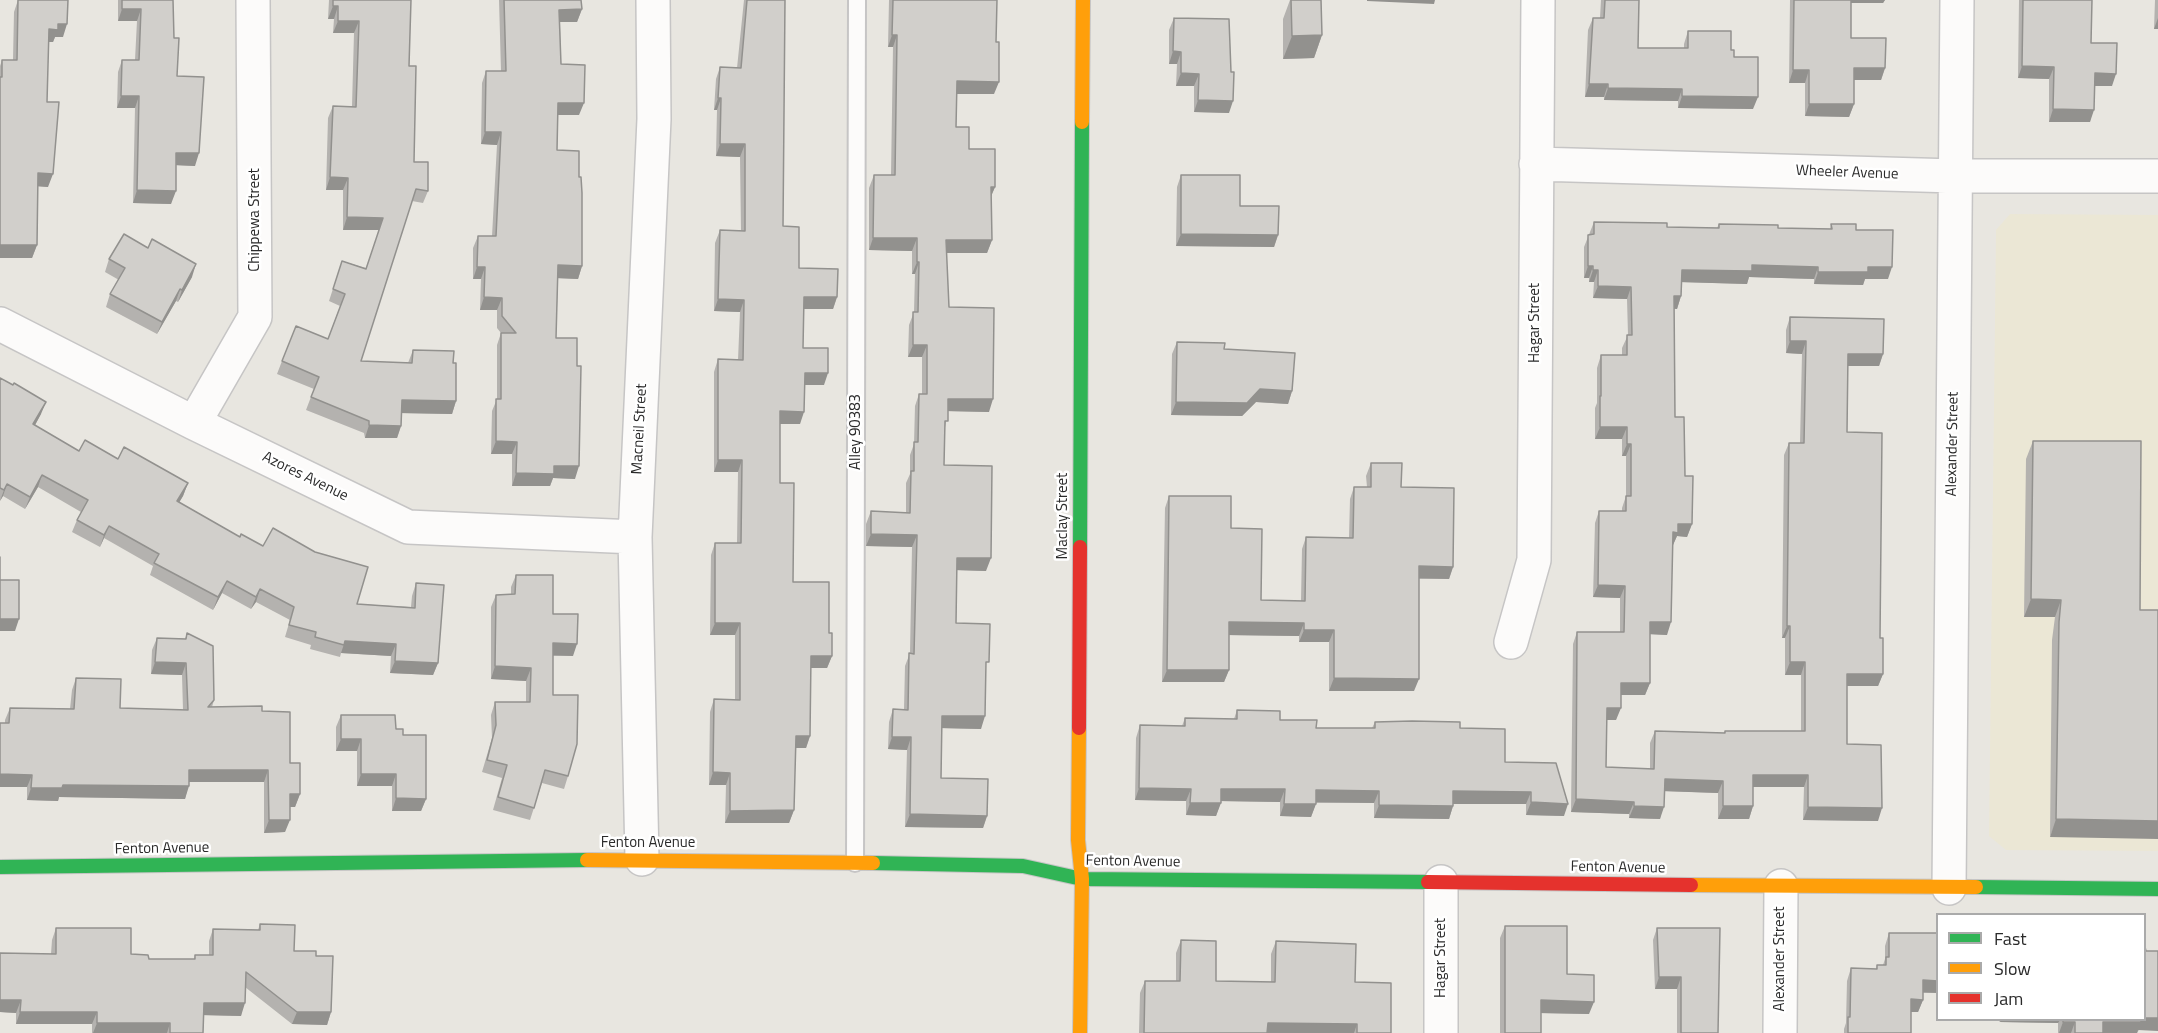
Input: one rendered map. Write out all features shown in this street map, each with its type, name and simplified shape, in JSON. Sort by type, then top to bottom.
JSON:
[{"type":"street","name":"Chippewa Street","points":[[194,423],[255,317],[253,0]]},
{"type":"street","name":"Macneil Street","points":[[642,859],[635,537],[654,119],[653,0]]},
{"type":"street","name":"Maclay Street","points":[[1080,1033],[1082,879],[1078,840],[1083,0]]},
{"type":"street","name":"Hagar Street","points":[[1511,642],[1534,560],[1538,0]]},
{"type":"street","name":"Alexander Street","points":[[1949,888],[1957,0]]},
{"type":"street","name":"Wheeler Avenue","points":[[1536,164],[1955,176],[2158,176]]},
{"type":"street","name":"Azores Avenue","points":[[0,324],[194,423],[408,527],[635,537]]},
{"type":"street","name":"Fenton Avenue","points":[[0,867],[642,859],[1023,866],[1082,879],[2158,889]]},
{"type":"street","name":"Hagar Street","points":[[1440,882],[1441,1033]]},
{"type":"street","name":"Alexander Street","points":[[1780,886],[1780,1033]]},
{"type":"lane","name":"Alley 90383","points":[[855,863],[857,0]]},
{"type":"shaded area","points":[[2010,214],[2158,215],[2158,851],[2006,850],[1989,836],[1996,230]]},
{"type":"building","points":[[18,0],[68,0],[67,24],[58,24],[58,30],[49,29],[47,102],[59,102],[53,174],[38,173],[37,245],[0,245],[0,77],[2,77],[2,60],[17,60]]},
{"type":"building","points":[[122,0],[173,0],[174,38],[179,38],[177,76],[204,77],[199,153],[176,153],[176,191],[137,190],[139,96],[121,96],[122,60],[139,60],[141,9],[122,9]]},
{"type":"building","points":[[333,0],[411,0],[409,66],[416,66],[414,162],[428,162],[428,191],[416,189],[361,361],[412,363],[413,350],[454,351],[456,401],[402,400],[401,426],[369,425],[369,421],[311,397],[319,377],[282,361],[296,326],[328,339],[345,294],[333,289],[342,261],[366,269],[383,218],[347,217],[348,178],[330,177],[333,106],[356,107],[359,21],[338,21],[338,6],[333,6]]},
{"type":"building","points":[[504,0],[581,0],[582,9],[559,10],[561,64],[585,65],[584,103],[558,103],[557,150],[579,151],[579,177],[581,177],[582,266],[558,265],[556,338],[577,338],[577,366],[581,366],[579,466],[554,466],[554,474],[516,473],[517,442],[496,441],[496,399],[501,399],[501,333],[516,333],[502,316],[502,298],[484,297],[485,267],[477,267],[478,236],[496,236],[501,132],[485,132],[486,71],[506,71]]},
{"type":"building","points":[[747,0],[785,0],[783,226],[799,227],[799,268],[838,269],[837,297],[804,297],[803,348],[828,348],[828,373],[805,373],[804,412],[780,411],[780,483],[794,483],[793,582],[829,582],[829,633],[832,633],[832,656],[811,656],[810,736],[796,736],[794,810],[730,811],[730,773],[713,772],[714,699],[740,700],[740,623],[715,623],[715,543],[741,543],[742,460],[718,460],[718,359],[743,360],[744,300],[718,299],[720,230],[745,231],[745,144],[720,144],[721,98],[718,98],[720,67],[741,68]]},
{"type":"building","points":[[893,0],[997,0],[996,42],[999,42],[999,82],[957,81],[956,127],[969,127],[969,149],[995,149],[995,187],[991,187],[992,240],[946,240],[949,307],[994,308],[993,399],[948,399],[944,465],[992,466],[991,558],[957,558],[956,623],[990,624],[989,662],[986,662],[985,716],[942,716],[941,778],[988,779],[987,816],[910,814],[911,737],[892,737],[893,709],[908,710],[909,653],[914,654],[917,535],[871,534],[871,511],[910,513],[914,442],[918,442],[919,394],[927,394],[927,345],[913,345],[913,312],[918,312],[917,238],[873,238],[874,175],[895,175],[897,35],[892,35]]},
{"type":"building","points":[[1291,0],[1321,0],[1322,35],[1292,36]]},
{"type":"building","points":[[1605,0],[1639,0],[1638,48],[1688,48],[1688,31],[1731,31],[1731,50],[1734,50],[1734,57],[1758,57],[1758,97],[1682,96],[1682,89],[1608,88],[1608,84],[1589,84],[1593,18],[1604,18]]},
{"type":"building","points":[[1794,0],[1851,0],[1851,38],[1886,38],[1885,68],[1854,68],[1854,104],[1809,104],[1809,70],[1793,70]]},
{"type":"building","points":[[2023,0],[2092,0],[2091,43],[2117,43],[2116,74],[2095,73],[2094,110],[2053,109],[2054,67],[2022,66]]},
{"type":"building","points":[[1174,18],[1229,19],[1231,72],[1234,72],[1233,101],[1198,100],[1199,74],[1181,73],[1181,52],[1173,51]]},
{"type":"building","points":[[1181,175],[1240,175],[1240,206],[1279,206],[1278,235],[1181,234]]},
{"type":"building","points":[[1594,222],[1667,223],[1667,227],[1719,228],[1719,224],[1832,229],[1831,224],[1856,224],[1856,230],[1893,230],[1892,267],[1868,267],[1868,272],[1818,272],[1818,267],[1752,265],[1752,271],[1682,270],[1681,296],[1674,296],[1675,417],[1684,417],[1685,476],[1693,476],[1692,524],[1678,524],[1678,533],[1673,532],[1671,622],[1650,622],[1650,683],[1621,683],[1621,708],[1607,708],[1606,767],[1654,769],[1655,731],[1725,733],[1725,731],[1805,731],[1805,662],[1790,662],[1790,626],[1787,626],[1789,443],[1804,443],[1806,341],[1790,341],[1790,317],[1884,319],[1883,354],[1848,354],[1847,432],[1882,433],[1880,638],[1883,638],[1883,674],[1847,674],[1847,744],[1881,745],[1882,808],[1808,807],[1808,775],[1753,775],[1753,806],[1723,806],[1723,781],[1665,779],[1664,807],[1634,806],[1634,802],[1576,799],[1577,632],[1624,632],[1625,586],[1598,585],[1599,511],[1626,511],[1626,496],[1631,496],[1631,444],[1627,444],[1627,427],[1600,427],[1600,396],[1601,355],[1627,355],[1627,335],[1632,335],[1631,287],[1598,286],[1598,270],[1593,270],[1593,266],[1588,266],[1588,235],[1594,234]]},
{"type":"building","points":[[124,234],[148,248],[152,239],[196,264],[162,322],[110,294],[125,268],[109,259]]},
{"type":"building","points":[[1177,342],[1225,343],[1224,349],[1295,353],[1292,391],[1260,389],[1247,403],[1176,402]]},
{"type":"building","points":[[0,378],[13,385],[14,383],[46,402],[33,424],[79,451],[85,440],[118,459],[124,447],[188,483],[177,501],[240,537],[241,534],[263,546],[273,528],[315,552],[368,567],[357,604],[415,608],[416,583],[444,585],[438,663],[395,661],[396,644],[345,641],[344,645],[315,637],[316,632],[289,625],[294,607],[260,589],[256,597],[227,581],[218,597],[154,563],[159,554],[109,526],[104,535],[77,520],[88,500],[42,475],[30,497],[7,484],[4,490],[0,488]]},
{"type":"building","points":[[2033,441],[2141,441],[2140,610],[2158,610],[2158,821],[2056,819],[2061,600],[2031,599]]},
{"type":"building","points":[[1371,463],[1402,463],[1401,487],[1454,488],[1453,567],[1419,566],[1419,679],[1334,678],[1334,630],[1304,630],[1304,623],[1229,622],[1229,670],[1167,670],[1169,496],[1231,496],[1231,528],[1262,529],[1261,600],[1305,601],[1306,537],[1353,538],[1354,487],[1371,487]]},
{"type":"building","points":[[516,575],[553,575],[553,614],[578,614],[577,644],[553,643],[553,695],[578,695],[577,744],[568,776],[545,770],[534,808],[498,797],[507,765],[487,760],[496,725],[495,702],[530,702],[531,668],[495,666],[496,595],[515,594]]},
{"type":"building","points":[[0,580],[19,580],[19,619],[0,619]]},
{"type":"building","points":[[187,633],[213,646],[214,700],[208,707],[262,706],[262,711],[290,712],[290,763],[300,763],[300,794],[290,794],[290,820],[269,820],[268,770],[189,770],[189,786],[63,785],[62,788],[31,788],[32,775],[0,774],[0,723],[9,723],[10,708],[74,709],[76,678],[121,679],[120,708],[188,710],[186,663],[155,662],[157,638],[186,639]]},
{"type":"building","points":[[1237,710],[1280,711],[1280,720],[1317,720],[1316,728],[1375,728],[1375,722],[1412,721],[1460,722],[1460,728],[1505,729],[1505,762],[1556,763],[1568,804],[1531,802],[1531,792],[1453,791],[1453,806],[1379,805],[1379,791],[1316,790],[1316,804],[1284,804],[1285,789],[1221,789],[1221,803],[1190,803],[1191,789],[1139,788],[1140,725],[1185,726],[1185,718],[1237,719]]},
{"type":"building","points":[[341,715],[395,715],[396,729],[403,729],[403,735],[426,735],[426,799],[396,798],[396,774],[361,774],[361,739],[341,739]]},
{"type":"building","points":[[260,924],[295,925],[294,951],[316,951],[316,956],[333,956],[331,1012],[297,1012],[246,972],[245,1003],[204,1003],[203,1033],[170,1033],[170,1023],[97,1023],[97,1012],[20,1012],[21,1000],[0,1000],[0,953],[56,954],[56,928],[131,928],[131,954],[148,955],[149,959],[195,959],[195,955],[213,955],[213,929],[260,930]]},
{"type":"building","points":[[1505,926],[1567,926],[1567,974],[1594,975],[1594,1002],[1541,1000],[1541,1033],[1505,1033]]},
{"type":"building","points":[[1657,928],[1720,928],[1718,1033],[1681,1033],[1681,977],[1659,977]]},
{"type":"building","points":[[1889,933],[1936,933],[1936,981],[1923,980],[1923,1000],[1911,999],[1911,1033],[1848,1033],[1851,968],[1877,969],[1877,965],[1886,965],[1886,957],[1889,957]]},
{"type":"building","points":[[1181,940],[1216,941],[1216,981],[1275,982],[1276,941],[1356,944],[1355,982],[1391,983],[1391,1033],[1357,1033],[1357,1024],[1268,1023],[1267,1033],[1144,1033],[1145,981],[1180,981]]},
{"type":"building","points":[[2146,951],[2158,951],[2158,1018],[2146,1018]]},
{"type":"building","points":[[2141,1021],[2103,1022],[2103,1033],[2075,1033],[2075,1022],[2063,1022]]},
{"type":"traffic: fast","points":[[1080,547],[1082,122]]},
{"type":"traffic: fast","points":[[0,867],[587,860]]},
{"type":"traffic: fast","points":[[873,863],[1023,866],[1082,879],[1428,882]]},
{"type":"traffic: fast","points":[[1976,887],[2158,889]]},
{"type":"traffic: slow","points":[[1082,122],[1083,0]]},
{"type":"traffic: slow","points":[[1079,728],[1078,840],[1082,879],[1080,1033]]},
{"type":"traffic: slow","points":[[587,860],[873,863]]},
{"type":"traffic: slow","points":[[1691,885],[1976,887]]},
{"type":"traffic: jam","points":[[1079,728],[1080,547]]},
{"type":"traffic: jam","points":[[1428,882],[1691,885]]}]
